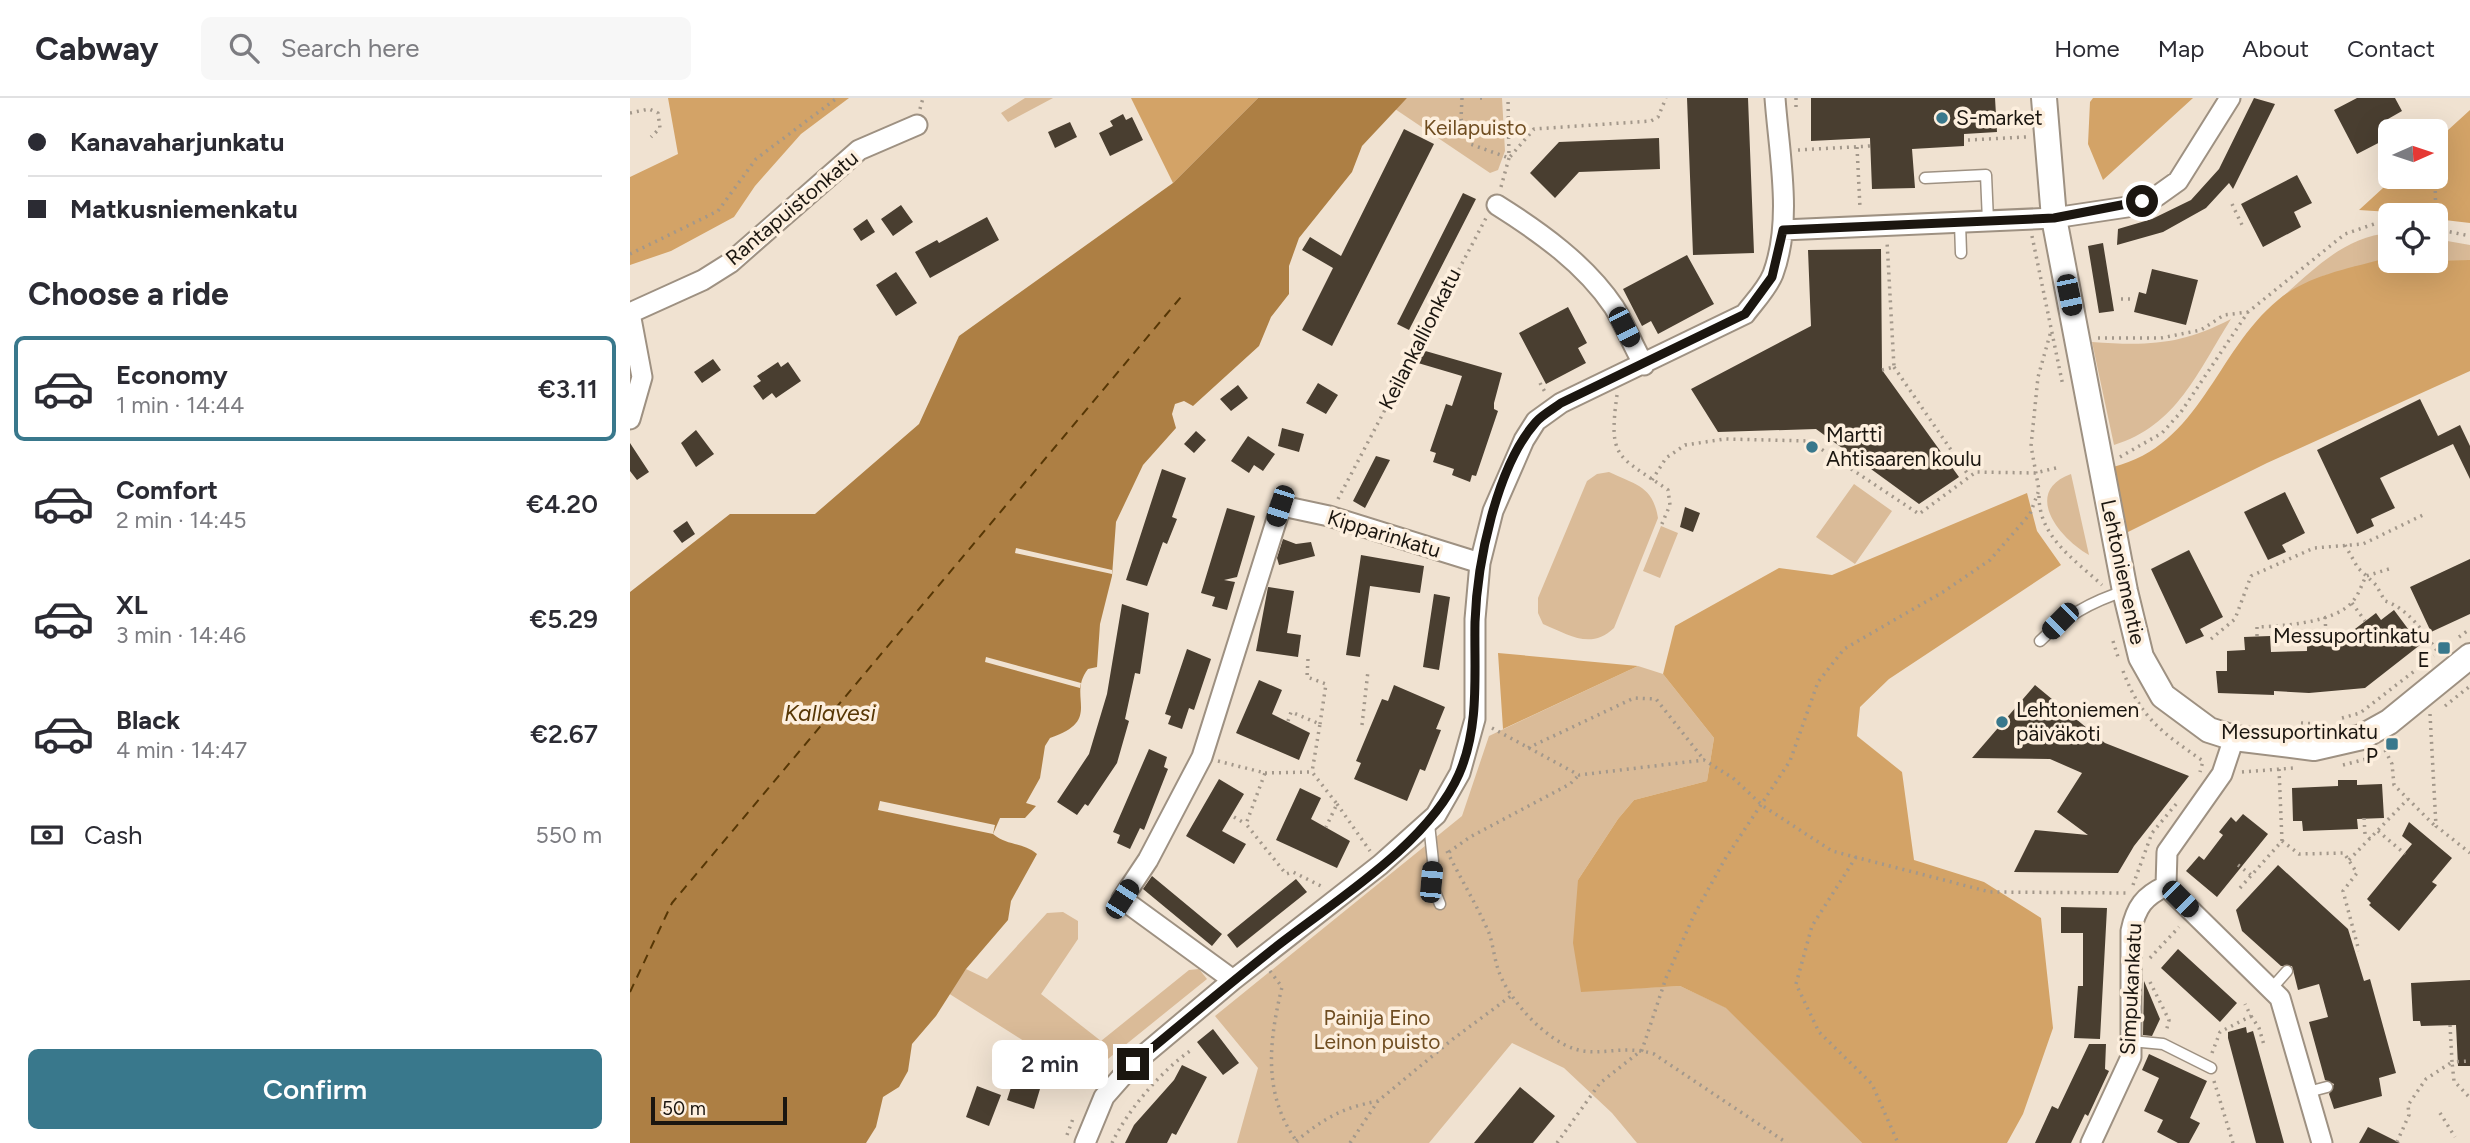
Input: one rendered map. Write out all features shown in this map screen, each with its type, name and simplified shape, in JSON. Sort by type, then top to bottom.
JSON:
[{"type":"street","points":[[1085,1143],[1086,1134],[1104,1097],[1133,1064],[1432,820],[1460,773],[1475,719],[1475,619],[1480,563],[1493,512],[1508,473],[1536,421],[1561,403],[1745,314],[1772,277],[1783,230],[1775,98]]},
{"type":"street","name":"Lehtoniementie","points":[[2043,98],[2054,218],[2078,337],[2114,588],[2141,657],[2163,696],[2209,730],[2234,738],[2314,748],[2343,743],[2389,722],[2409,689],[2461,649]]},
{"type":"street","points":[[1783,230],[2054,218],[2127,207],[2157,196],[2178,181],[2230,98]]},
{"type":"street","name":"Rantapuistonkatu","points":[[630,313],[703,280],[730,263],[859,150],[917,125]]},
{"type":"street","points":[[1497,205],[1535,229],[1591,278],[1615,309],[1644,365]]},
{"type":"street","points":[[630,313],[642,377],[630,419]]},
{"type":"street","name":"Kipparinkatu","points":[[1202,757],[1284,507],[1329,516],[1480,563]]},
{"type":"street","points":[[2234,738],[2222,774],[2167,852],[2166,886],[2280,998],[2322,1143]]},
{"type":"street","points":[[1202,757],[1148,860],[1122,899],[1233,981]]},
{"type":"street","name":"Simpukankatu","points":[[2091,1143],[2131,1057],[2131,932],[2135,914],[2147,895],[2166,886]]},
{"type":"lane","points":[[1925,178],[1986,175],[1988,222]]},
{"type":"lane","points":[[1960,223],[1961,253]]},
{"type":"lane","points":[[2039,641],[2060,621],[2105,597],[2114,588]]},
{"type":"lane","points":[[1432,820],[1431,882],[1440,904]]},
{"type":"lane","points":[[2271,989],[2287,971]]},
{"type":"lane","points":[[2131,1041],[2163,1044],[2211,1068]]},
{"type":"lane","points":[[2308,1092],[2327,1087]]},
{"type":"path","points":[[630,254],[718,211],[756,159],[837,98]]},
{"type":"path","points":[[1462,98],[1461,119],[1470,144],[1509,158]]},
{"type":"path","points":[[1497,205],[1509,158],[1507,98]]},
{"type":"path","points":[[1509,158],[1534,129],[1651,121],[1658,117],[1666,98]]},
{"type":"path","points":[[1796,98],[1796,111]]},
{"type":"path","points":[[630,113],[649,109],[659,113],[660,128],[651,137]]},
{"type":"path","points":[[1796,137],[1796,150],[1870,146]]},
{"type":"path","points":[[1968,140],[2026,137]]},
{"type":"path","points":[[1857,147],[1860,213]]},
{"type":"path","points":[[2232,204],[2242,225]]},
{"type":"path","name":"Keilankallionkatu","points":[[1329,516],[1479,225],[1497,205]]},
{"type":"path","points":[[2120,457],[2162,433],[2181,412],[2248,312],[2345,234],[2378,223]]},
{"type":"path","points":[[2448,231],[2470,236]]},
{"type":"path","points":[[1887,239],[1894,367],[1969,476]]},
{"type":"path","points":[[2121,299],[2134,299]]},
{"type":"path","points":[[2078,337],[2161,338],[2201,330],[2224,315],[2248,312]]},
{"type":"path","points":[[2051,331],[2038,377],[2031,446],[2039,490],[2039,514],[2049,535],[2114,588]]},
{"type":"path","points":[[1882,370],[1894,367]]},
{"type":"path","points":[[1606,398],[1617,393],[1613,444],[1621,458],[1668,490],[1670,505],[1661,526]]},
{"type":"path","points":[[1652,480],[1666,458],[1685,445],[1725,439],[1809,441],[1919,514],[1976,472],[2035,473],[2060,467]]},
{"type":"path","points":[[1558,1143],[1600,1083],[1642,1050],[1666,978],[1694,915],[1725,859],[1763,806],[1790,761],[1818,681],[1844,649],[1943,592],[1990,560],[2030,514],[2039,490]]},
{"type":"path","points":[[2211,639],[2235,618],[2251,576],[2314,548],[2363,544],[2423,515]]},
{"type":"path","points":[[2346,545],[2352,559],[2385,601],[2396,604],[2407,618],[2414,620],[2438,652]]},
{"type":"path","points":[[2257,636],[2256,627],[2325,617],[2352,603],[2366,576],[2389,569]]},
{"type":"path","points":[[2352,603],[2365,621]]},
{"type":"path","points":[[2325,617],[2326,634]]},
{"type":"path","points":[[2461,649],[2470,629]]},
{"type":"path","points":[[2333,721],[2360,713],[2409,689],[2444,648]]},
{"type":"path","points":[[2115,651],[2130,691],[2148,717],[2166,737],[2203,761],[2199,775]]},
{"type":"path","points":[[1308,659],[1307,677],[1326,684],[1312,772],[1374,857]]},
{"type":"path","points":[[1362,725],[1368,671]]},
{"type":"path","points":[[2409,689],[2430,715],[2436,826]]},
{"type":"path","points":[[1528,748],[1634,698],[1656,699],[1703,760],[1733,778],[1763,806],[1832,851],[1990,892],[2129,893],[2152,833],[2185,794]]},
{"type":"path","points":[[1287,721],[1291,712],[1320,724]]},
{"type":"path","points":[[1475,719],[1579,775],[1703,760]]},
{"type":"path","points":[[2292,723],[2324,723]]},
{"type":"path","points":[[2196,756],[2209,730]]},
{"type":"path","points":[[2385,750],[2392,764],[2393,785],[2436,826],[2470,853]]},
{"type":"path","points":[[1202,757],[1265,773],[1312,772]]},
{"type":"path","points":[[2241,888],[2282,841],[2279,769]]},
{"type":"path","points":[[1246,824],[1265,773]]},
{"type":"path","points":[[1448,852],[1469,837],[1570,784],[1579,775]]},
{"type":"path","points":[[2349,860],[2408,799]]},
{"type":"path","points":[[1326,827],[1337,804]]},
{"type":"path","points":[[1234,817],[1246,824],[1286,874],[1293,872],[1331,891]]},
{"type":"path","points":[[2364,818],[2365,834],[2370,839]]},
{"type":"path","points":[[1432,820],[1489,934],[1498,971],[1511,996],[1525,1014],[1571,1048],[1587,1053],[1628,1048],[1642,1050],[1680,1069],[1787,1143]]},
{"type":"path","points":[[2378,831],[2405,854]]},
{"type":"path","points":[[2282,841],[2299,854],[2344,853],[2349,860],[2357,873],[2343,891],[2359,951]]},
{"type":"path","points":[[1856,858],[1812,926],[1796,985],[1819,1032],[1872,1084],[1898,1143]]},
{"type":"path","points":[[2238,865],[2251,876]]},
{"type":"path","points":[[2172,920],[2189,936]]},
{"type":"path","points":[[2147,964],[2179,927]]},
{"type":"path","points":[[1270,971],[1282,987],[1271,1036],[1270,1069],[1278,1107],[1297,1142],[1329,1115],[1350,1106],[1378,1101]]},
{"type":"path","points":[[2147,975],[2169,1020],[2163,1044]]},
{"type":"path","points":[[1350,1143],[1378,1101],[1452,1039],[1511,996]]},
{"type":"path","points":[[2245,1004],[2259,1028],[2264,1045]]},
{"type":"path","points":[[2232,1143],[2211,1068],[2213,1046],[2220,1032],[2251,1016]]},
{"type":"path","points":[[2450,1025],[2454,1081],[2470,1098]]},
{"type":"path","points":[[1112,1143],[1122,1122],[1137,1104],[1179,1058],[1190,1051]]},
{"type":"path","points":[[2397,1142],[2409,1115],[2409,1105],[2434,1072],[2452,1062],[2470,1061]]},
{"type":"path","points":[[2440,1113],[2455,1137]]},
{"type":"green space","points":[[1025,98],[1053,98],[1008,122],[1001,113]]},
{"type":"green space","name":"Keilapuisto","points":[[1407,98],[1502,98],[1505,151],[1498,170],[1490,173],[1395,109]]},
{"type":"green space","points":[[2378,235],[2378,262],[2323,276],[2280,299],[2330,256],[2358,240]]},
{"type":"green space","points":[[2448,241],[2470,245],[2470,260],[2448,260]]},
{"type":"green space","points":[[2231,319],[2196,377],[2170,410],[2154,425],[2114,445],[2092,342],[2164,342],[2196,334]]},
{"type":"green space","points":[[1609,472],[1642,488],[1652,499],[1658,518],[1614,628],[1597,638],[1580,638],[1543,624],[1538,613],[1538,598],[1587,481],[1597,474]]},
{"type":"green space","points":[[2071,474],[2089,555],[2057,527],[2047,503],[2049,492],[2056,482]]},
{"type":"green space","points":[[1854,484],[1892,511],[1855,564],[1816,537]]},
{"type":"green space","points":[[1661,526],[1678,533],[1660,578],[1643,571]]},
{"type":"green space","name":"Painija Eino Leinon puisto","points":[[1638,666],[1663,674],[1714,738],[1707,781],[1634,800],[1618,819],[1578,880],[1581,991],[1680,986],[1727,1008],[1862,1143],[1637,1143],[1612,1113],[1564,1068],[1512,1043],[1429,1143],[1237,1143],[1258,1068],[1215,1016],[1462,816],[1489,736]]},
{"type":"green space","points":[[1063,912],[1078,921],[1078,939],[1041,994],[1101,1041],[1189,970],[1199,969],[1207,979],[1098,1067],[1089,1082],[948,993],[966,969],[987,979],[1047,913]]},
{"type":"shaded area","points":[[668,98],[849,98],[801,134],[755,186],[734,217],[671,251],[630,265],[630,177],[678,154]]},
{"type":"shaded area","points":[[1131,98],[1258,98],[1173,183]]},
{"type":"shaded area","points":[[2093,98],[2193,98],[2103,180],[2088,144],[2090,102]]},
{"type":"shaded area","points":[[2470,110],[2470,223],[2448,220],[2448,203],[2378,203],[2378,211],[2359,210],[2382,189],[2448,189],[2448,130]]},
{"type":"shaded area","points":[[2378,260],[2378,273],[2448,273],[2448,260],[2470,260],[2470,371],[2267,463],[2126,533],[2113,467],[2143,456],[2167,439],[2205,395],[2256,321],[2278,300],[2303,284]]},
{"type":"shaded area","points":[[2027,493],[2037,531],[2061,565],[1889,679],[1860,707],[1857,736],[1902,772],[1914,860],[1984,882],[2041,918],[2053,1028],[2023,1114],[2007,1143],[1862,1143],[1726,1008],[1680,986],[1581,992],[1573,943],[1578,880],[1618,819],[1634,800],[1707,781],[1714,738],[1663,674],[1675,626],[1779,568],[1832,575]]},
{"type":"shaded area","points":[[1498,653],[1638,666],[1503,729]]},
{"type":"water","name":"Kallavesi","points":[[1258,98],[1407,98],[1362,146],[1352,172],[1299,238],[1289,266],[1289,294],[1271,317],[1259,346],[1193,406],[1184,401],[1175,404],[1172,414],[1176,428],[1143,465],[1116,522],[1112,576],[1100,624],[1097,667],[1088,669],[1082,679],[1080,716],[1076,724],[1050,738],[1045,746],[1040,778],[1026,803],[1036,806],[1025,818],[1000,818],[993,834],[1037,854],[1011,901],[1008,920],[966,969],[936,1016],[912,1044],[908,1071],[899,1087],[883,1097],[876,1127],[866,1143],[630,1143],[630,592],[730,514],[815,514],[919,424],[959,336],[1173,183]]},
{"type":"pier","points":[[1016,548],[1112,570],[1112,574],[1015,553]]},
{"type":"pier","points":[[986,657],[1081,683],[1080,688],[985,662]]},
{"type":"pier","points":[[880,801],[995,825],[993,834],[878,810]]},
{"type":"building","points":[[1687,98],[1748,98],[1754,253],[1693,255]]},
{"type":"building","points":[[1811,98],[1995,98],[1997,132],[1964,134],[1964,146],[1912,149],[1915,188],[1872,189],[1870,138],[1811,141]]},
{"type":"building","points":[[2254,98],[2275,104],[2233,189],[2229,183],[2206,208],[2163,232],[2117,245],[2118,229],[2152,219],[2191,200],[2219,169]]},
{"type":"building","points":[[2357,98],[2395,98],[2402,111],[2388,119],[2378,119],[2378,143],[2357,154],[2334,110]]},
{"type":"building","points":[[1123,114],[1126,120],[1132,117],[1143,140],[1110,156],[1099,133],[1113,126],[1110,121]]},
{"type":"building","points":[[1070,122],[1077,137],[1055,148],[1048,132]]},
{"type":"building","points":[[1404,129],[1434,144],[1332,346],[1302,330],[1333,268],[1302,250],[1310,237],[1341,256]]},
{"type":"building","points":[[1659,138],[1660,169],[1579,172],[1555,198],[1530,173],[1559,142]]},
{"type":"building","points":[[2297,175],[2312,203],[2294,212],[2301,227],[2263,247],[2241,204]]},
{"type":"building","points":[[1463,193],[1476,199],[1409,330],[1397,324]]},
{"type":"building","points":[[901,205],[913,222],[893,236],[881,219]]},
{"type":"building","points":[[987,217],[999,240],[930,278],[915,252],[937,240],[939,243]]},
{"type":"building","points":[[867,219],[875,232],[861,241],[853,229]]},
{"type":"building","points":[[2103,243],[2114,311],[2099,313],[2088,246]]},
{"type":"building","points":[[1881,249],[1882,370],[1959,477],[1919,504],[1816,429],[1718,432],[1691,389],[1811,326],[1808,250]]},
{"type":"building","points":[[1687,255],[1714,304],[1658,334],[1651,321],[1642,326],[1623,289]]},
{"type":"building","points":[[2152,269],[2198,280],[2186,325],[2134,312],[2139,292],[2146,294]]},
{"type":"building","points":[[896,272],[917,303],[896,316],[876,285]]},
{"type":"building","points":[[1568,307],[1587,343],[1578,348],[1586,363],[1546,384],[1519,333]]},
{"type":"building","points":[[1422,350],[1502,373],[1494,403],[1494,409],[1498,411],[1476,476],[1472,475],[1470,482],[1452,475],[1454,469],[1433,462],[1436,453],[1430,451],[1446,404],[1452,406],[1462,376],[1418,363]]},
{"type":"building","points":[[713,359],[721,370],[702,383],[694,372]]},
{"type":"building","points":[[778,362],[781,367],[788,362],[801,381],[776,398],[772,393],[763,400],[753,386],[761,381],[757,376]]},
{"type":"building","points":[[1318,383],[1338,395],[1326,414],[1306,403]]},
{"type":"building","points":[[1238,385],[1248,398],[1231,411],[1220,399]]},
{"type":"building","points":[[2420,399],[2438,436],[2460,425],[2470,446],[2470,479],[2453,444],[2380,478],[2395,508],[2371,519],[2374,526],[2357,534],[2317,450]]},
{"type":"building","points":[[1282,428],[1304,434],[1299,452],[1278,446]]},
{"type":"building","points":[[696,430],[714,454],[696,467],[681,443]]},
{"type":"building","points":[[1196,431],[1206,440],[1194,453],[1184,444]]},
{"type":"building","points":[[1248,436],[1275,454],[1263,471],[1254,465],[1249,473],[1231,461]]},
{"type":"building","points":[[630,443],[649,472],[637,480],[630,471]]},
{"type":"building","points":[[1376,456],[1390,460],[1365,508],[1353,501]]},
{"type":"building","points":[[1162,469],[1186,478],[1172,517],[1177,519],[1167,544],[1163,542],[1147,586],[1126,580]]},
{"type":"building","points":[[2285,492],[2305,533],[2282,545],[2286,552],[2268,560],[2244,512]]},
{"type":"building","points":[[1685,507],[1700,513],[1693,532],[1680,527]]},
{"type":"building","points":[[1227,508],[1255,516],[1237,577],[1224,580],[1235,582],[1227,610],[1212,606],[1215,597],[1201,593]]},
{"type":"building","points":[[687,521],[695,534],[682,543],[673,531]]},
{"type":"building","points":[[1283,539],[1296,544],[1311,542],[1315,556],[1279,565],[1277,558]]},
{"type":"building","points":[[2189,550],[2223,617],[2200,629],[2204,636],[2186,644],[2151,569]]},
{"type":"building","points":[[1361,555],[1424,566],[1420,593],[1370,586],[1360,657],[1346,655]]},
{"type":"building","points":[[2470,559],[2470,614],[2431,632],[2410,587]]},
{"type":"building","points":[[1268,587],[1294,591],[1287,633],[1301,635],[1298,657],[1256,651]]},
{"type":"building","points":[[1434,594],[1450,597],[1439,670],[1423,667]]},
{"type":"building","points":[[1122,604],[1149,613],[1140,674],[1135,673],[1125,719],[1129,721],[1117,763],[1088,806],[1085,804],[1077,815],[1057,802],[1089,754],[1107,694]]},
{"type":"building","points":[[2394,610],[2420,645],[2365,688],[2309,693],[2274,691],[2274,695],[2218,693],[2216,671],[2227,671],[2227,651],[2245,650],[2244,637],[2270,636],[2271,652],[2307,651],[2307,635],[2351,632],[2376,613],[2381,620]]},
{"type":"building","points":[[1187,649],[1211,659],[1194,710],[1189,708],[1182,729],[1168,724],[1171,716],[1165,714]]},
{"type":"building","points":[[1259,680],[1282,690],[1272,714],[1310,733],[1299,760],[1236,733]]},
{"type":"building","points":[[1394,685],[1445,707],[1436,729],[1441,730],[1425,771],[1420,769],[1407,801],[1354,779],[1361,763],[1356,761],[1382,699],[1388,701]]},
{"type":"building","points":[[2035,685],[2105,743],[2189,776],[2134,846],[2118,873],[2014,872],[2035,830],[2088,835],[2057,812],[2082,773],[2050,759],[1972,758]]},
{"type":"building","points":[[1149,749],[1167,757],[1164,767],[1168,769],[1144,830],[1140,828],[1130,849],[1117,843],[1120,835],[1113,832]]},
{"type":"building","points":[[1219,779],[1244,794],[1222,831],[1246,844],[1234,864],[1186,836]]},
{"type":"building","points":[[2338,780],[2357,780],[2357,785],[2382,784],[2384,818],[2357,819],[2358,829],[2303,831],[2302,821],[2293,821],[2292,788],[2338,786]]},
{"type":"building","points":[[1300,788],[1321,798],[1311,819],[1350,841],[1337,868],[1276,840]]},
{"type":"building","points":[[2243,814],[2268,834],[2217,897],[2186,871],[2199,856],[2204,860],[2223,835],[2219,832],[2231,817],[2236,822]]},
{"type":"building","points":[[2409,822],[2452,858],[2432,882],[2437,885],[2399,931],[2369,905],[2371,903],[2367,899],[2412,844],[2402,836]]},
{"type":"building","points":[[2278,865],[2348,929],[2364,981],[2370,979],[2396,1073],[2379,1078],[2382,1096],[2334,1109],[2329,1094],[2334,1084],[2325,1080],[2309,1022],[2328,1017],[2319,984],[2298,990],[2292,966],[2281,966],[2242,931],[2236,910]]},
{"type":"building","points":[[1152,876],[1222,934],[1212,946],[1143,889]]},
{"type":"building","points":[[1296,879],[1307,892],[1237,948],[1227,935]]},
{"type":"building","points":[[2061,907],[2107,908],[2100,1039],[2074,1038],[2078,986],[2083,986],[2083,933],[2061,933]]},
{"type":"building","points":[[2178,949],[2237,1003],[2220,1022],[2161,968]]},
{"type":"building","points":[[2470,980],[2470,1066],[2458,1066],[2456,1025],[2421,1026],[2420,1021],[2413,1021],[2411,983]]},
{"type":"building","points":[[2144,981],[2160,1019],[2152,1036],[2143,1035]]},
{"type":"building","points":[[2246,1027],[2247,1033],[2253,1031],[2284,1143],[2256,1143],[2228,1038],[2228,1032]]},
{"type":"building","points":[[1213,1029],[1239,1063],[1223,1075],[1197,1042]]},
{"type":"building","points":[[2089,1044],[2106,1044],[2105,1069],[2109,1071],[2088,1116],[2085,1114],[2071,1143],[2035,1143],[2052,1106],[2058,1109]]},
{"type":"building","points":[[2149,1054],[2207,1081],[2190,1118],[2200,1123],[2189,1143],[2178,1143],[2157,1132],[2163,1120],[2144,1111],[2159,1078],[2142,1070]]},
{"type":"building","points":[[1182,1065],[1207,1077],[1176,1135],[1172,1133],[1167,1143],[1125,1143],[1134,1125],[1174,1080]]},
{"type":"building","points":[[1013,1081],[1040,1089],[1034,1109],[1007,1100]]},
{"type":"building","points":[[977,1086],[1001,1095],[989,1126],[966,1117]]},
{"type":"building","points":[[1520,1087],[1555,1116],[1533,1143],[1474,1143]]},
{"type":"building","points":[[2368,1127],[2400,1143],[2359,1143]]},
{"type":"ferry route","points":[[630,992],[672,903],[1181,297]]},
{"type":"place","name":"S-market","points":[[1942,118]]},
{"type":"place","name":"Martti Ahtisaaren koulu","points":[[1812,447]]},
{"type":"place","name":"Messuportinkatu E","points":[[2444,648]]},
{"type":"place","name":"Lehtoniemen päiväkoti","points":[[2002,722]]},
{"type":"place","name":"Messuportinkatu P","points":[[2392,744]]},
{"type":"route","points":[[1133,1064],[1380,865],[1436,816],[1460,773],[1475,719],[1475,619],[1480,563],[1493,512],[1508,473],[1536,421],[1561,403],[1745,314],[1772,277],[1783,230],[2054,218],[2127,207],[2142,201]]}]
